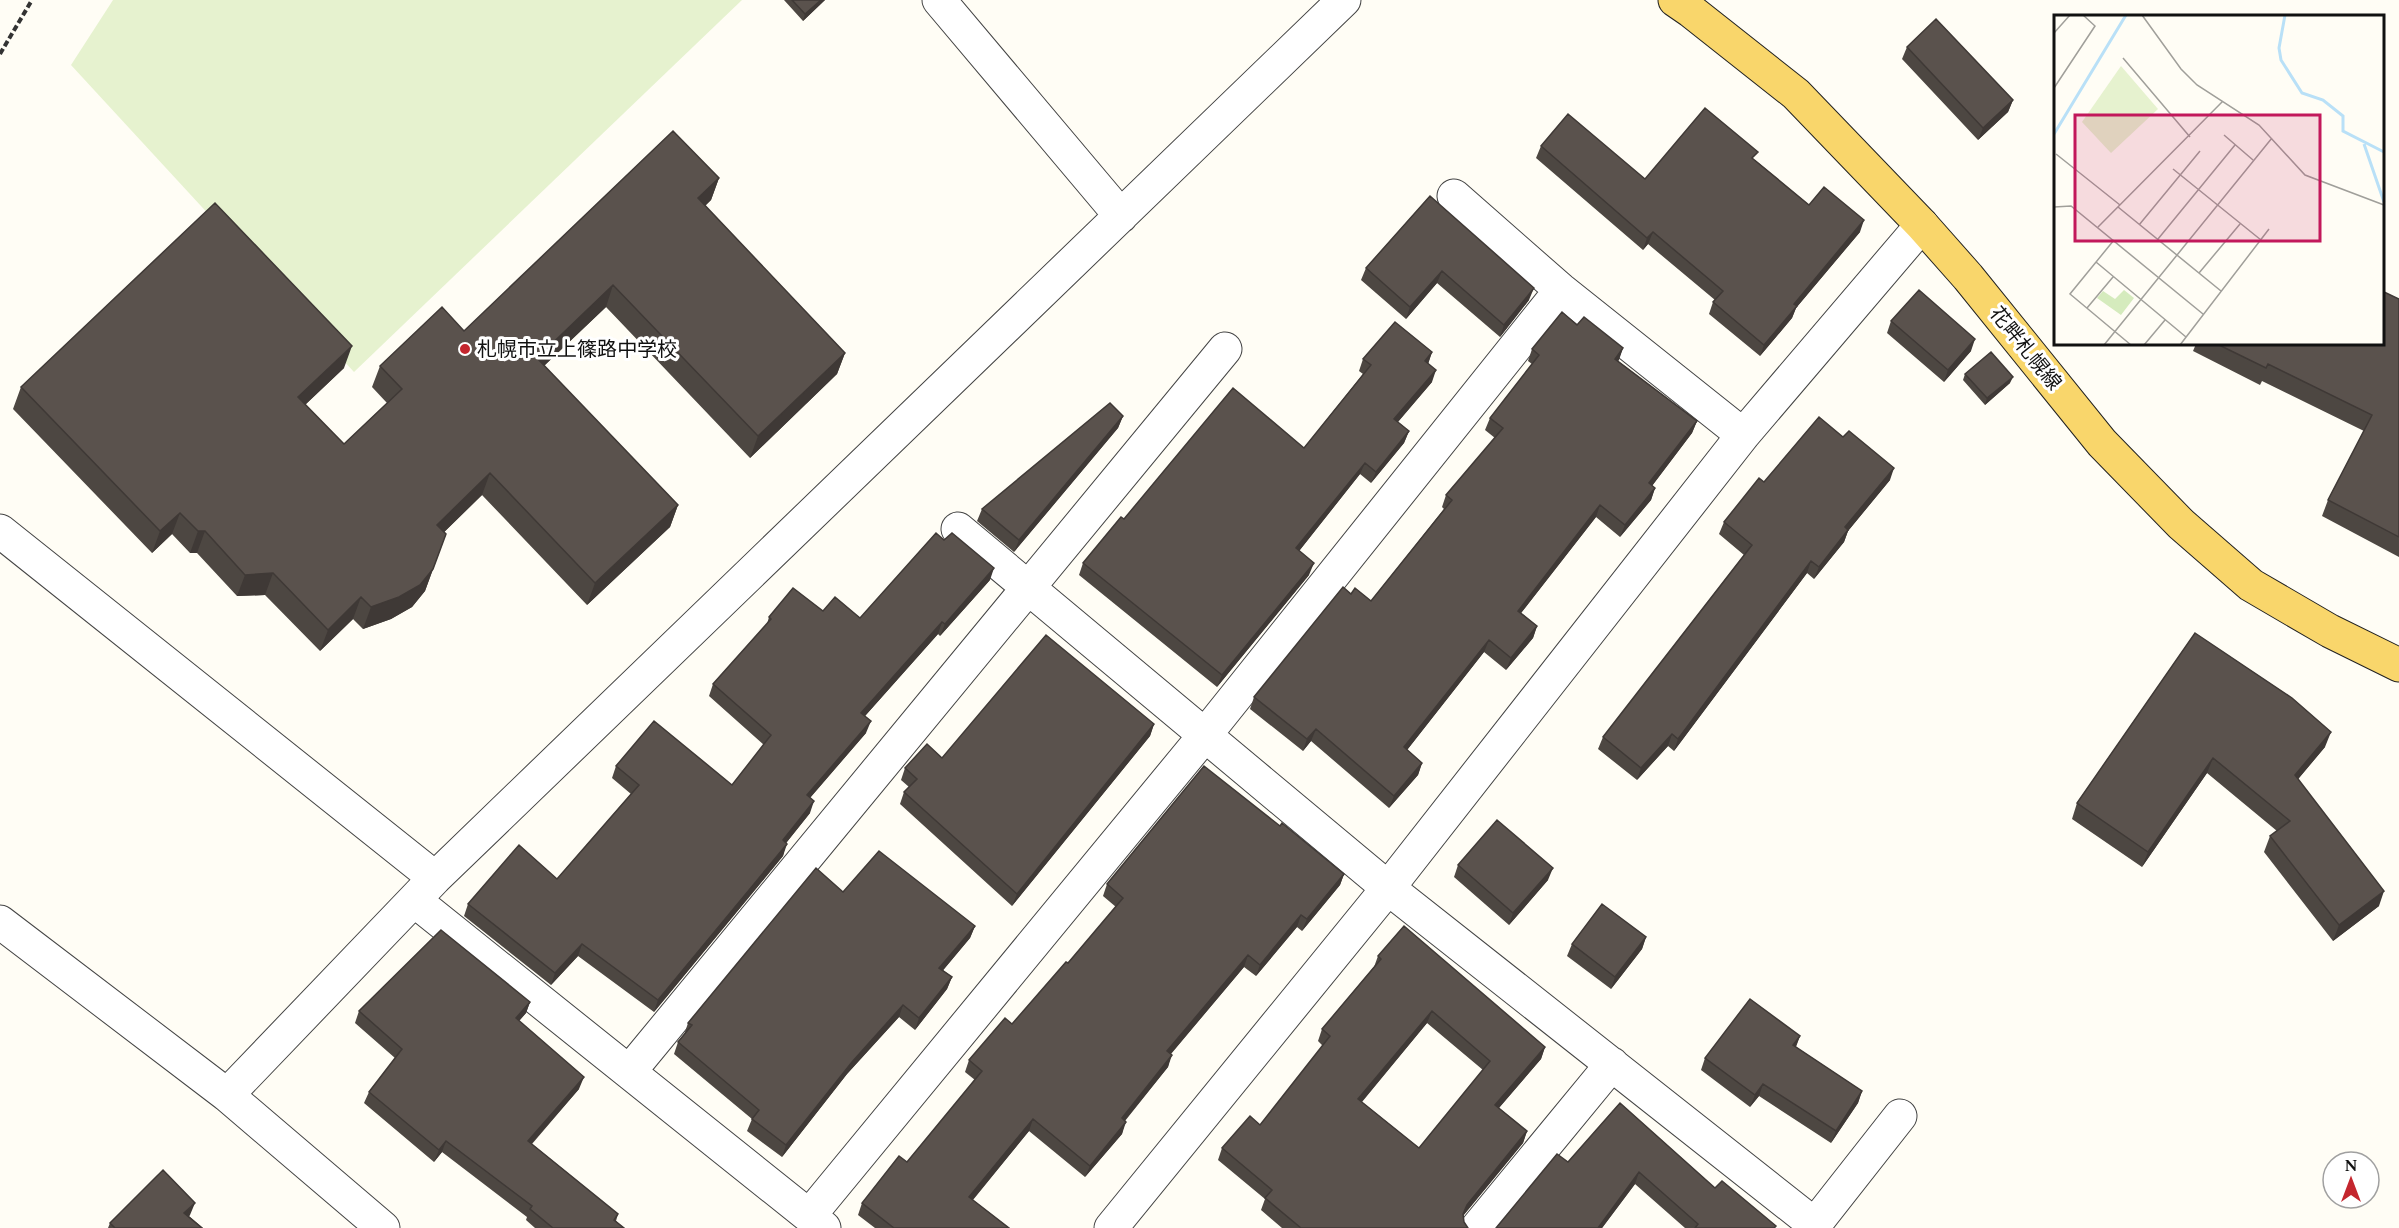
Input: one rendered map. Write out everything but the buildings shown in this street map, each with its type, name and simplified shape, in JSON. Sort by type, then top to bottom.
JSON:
[{"type":"main road","name":"花畔札幌線","points":[[1675,0],[1691,10],[1796,94],[1922,225],[1968,277],[2102,442],[2181,524],[2251,585],[2330,631],[2399,665]]},
{"type":"street","points":[[939,0],[1121,216]]},
{"type":"street","points":[[227,1095],[425,889],[1344,0]]},
{"type":"street","points":[[1454,196],[1561,290],[1743,435]]},
{"type":"street","points":[[1111,1228],[1388,888],[1743,435],[1922,225]]},
{"type":"street","points":[[0,531],[425,889],[629,1072],[816,1222],[1561,290]]},
{"type":"street","points":[[629,1072],[1225,349]]},
{"type":"street","points":[[958,529],[1388,888],[1814,1226],[1900,1116]]},
{"type":"street","points":[[0,922],[227,1095],[377,1226]]},
{"type":"street","points":[[1477,1228],[1612,1064]]},
{"type":"path","points":[[0,54],[32,0]]},
{"type":"green space","points":[[113,0],[742,0],[354,372],[71,65]]},
{"type":"place","name":"札幌市立上篠路中学校","points":[[465,349]]}]
